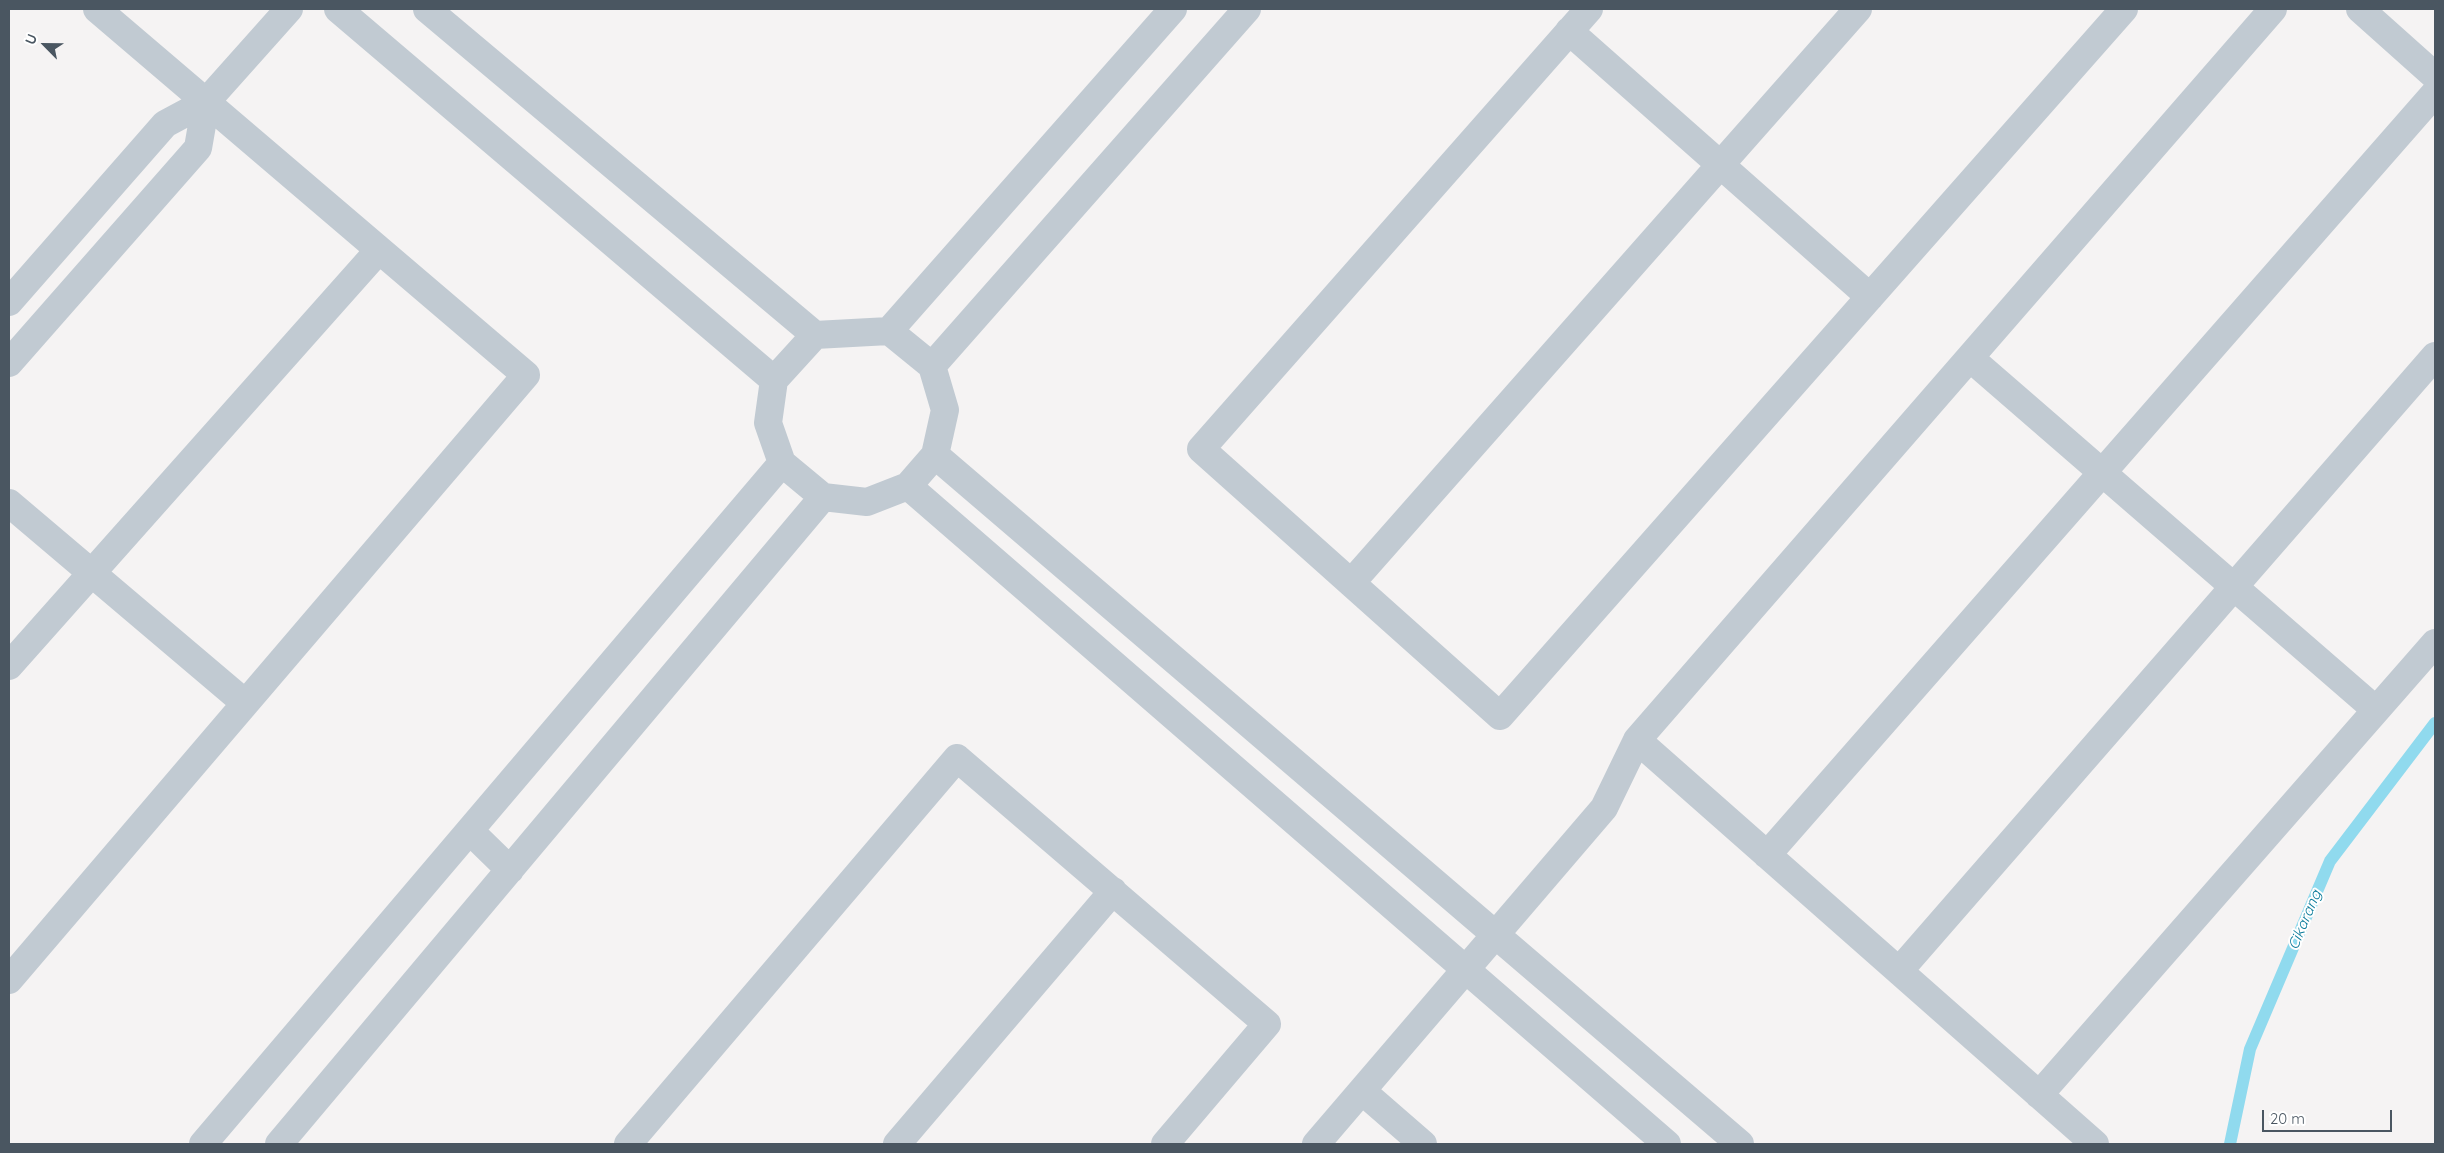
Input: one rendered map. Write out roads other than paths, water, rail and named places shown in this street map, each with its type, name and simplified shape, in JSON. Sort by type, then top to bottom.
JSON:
[{"type":"street","points":[[9,980],[526,375],[97,9]]},
{"type":"street","points":[[9,302],[164,124],[206,102],[289,9]]},
{"type":"street","points":[[338,9],[774,380]]},
{"type":"street","points":[[427,9],[815,335],[890,331],[932,366],[945,410],[935,455],[908,486],[867,502],[823,497],[782,463],[768,423],[774,380],[815,335]]},
{"type":"street","points":[[890,331],[1173,9]]},
{"type":"street","points":[[932,366],[1247,9]]},
{"type":"street","points":[[1589,9],[1201,449],[1500,716],[2124,9]]},
{"type":"street","points":[[1351,583],[1858,9]]},
{"type":"street","points":[[1316,1144],[1604,808],[1637,740],[2273,9]]},
{"type":"street","points":[[2360,9],[2435,76]]},
{"type":"street","points":[[1570,31],[1870,297]]},
{"type":"street","points":[[1767,855],[2435,93]]},
{"type":"street","points":[[9,363],[198,148],[206,102]]},
{"type":"street","points":[[9,666],[379,250]]},
{"type":"street","points":[[1899,972],[2435,356]]},
{"type":"street","points":[[1970,358],[2376,710]]},
{"type":"street","points":[[935,455],[1740,1144]]},
{"type":"street","points":[[202,1144],[782,463]]},
{"type":"street","points":[[908,486],[1668,1144]]},
{"type":"street","points":[[279,1144],[823,497]]},
{"type":"street","points":[[9,502],[245,704]]},
{"type":"street","points":[[2040,1095],[2435,642]]},
{"type":"street","points":[[1637,740],[2095,1144]]},
{"type":"street","points":[[628,1144],[957,758],[1267,1024],[1164,1144]]},
{"type":"street","points":[[470,831],[510,870]]},
{"type":"street","points":[[897,1144],[1113,891]]},
{"type":"street","points":[[1362,1091],[1423,1144]]},
{"type":"waterway","name":"Cikarang","points":[[2230,1144],[2250,1049],[2330,861],[2435,723]]}]
